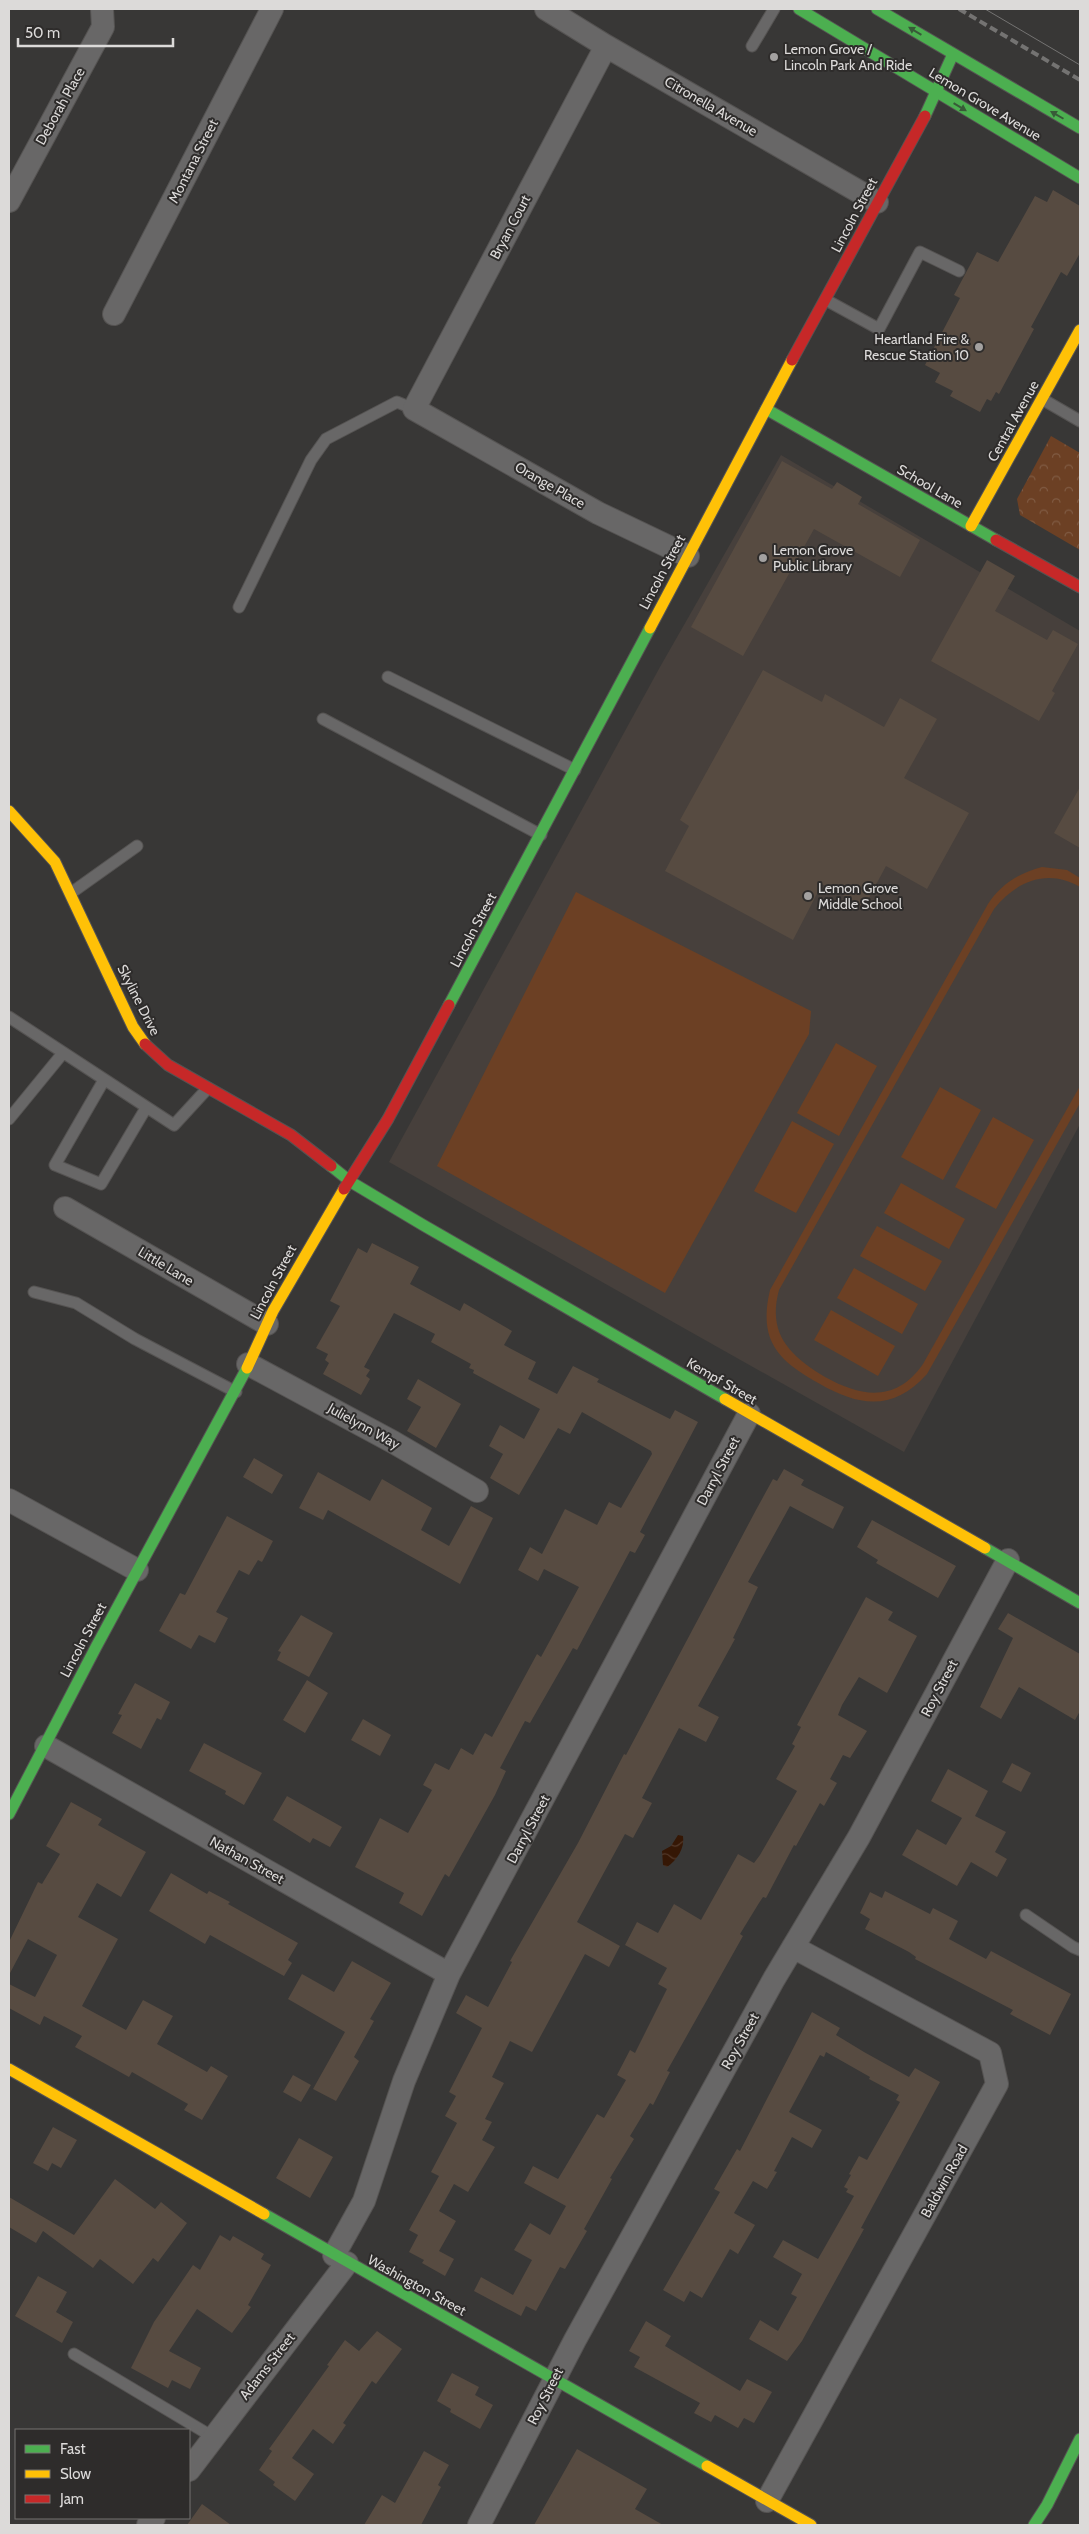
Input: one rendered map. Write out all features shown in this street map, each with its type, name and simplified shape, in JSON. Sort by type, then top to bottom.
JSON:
[{"type":"street","name":"Deborah Place","points":[[9,201],[104,26],[102,9]]},
{"type":"street","name":"Montana Street","points":[[114,314],[272,9]]},
{"type":"street","name":"Citronella Avenue","points":[[546,9],[606,46],[877,202]]},
{"type":"street","name":"Lemon Grove Avenue","points":[[799,9],[1080,178]]},
{"type":"street","name":"Lemon Grove Avenue","points":[[877,9],[1080,128]]},
{"type":"street","name":"Bryan Court","points":[[414,409],[606,46]]},
{"type":"street","name":"Lincoln Street","points":[[9,1814],[137,1570],[222,1412],[236,1392],[267,1324],[316,1234],[351,1182],[388,1119],[541,835],[766,409],[937,93],[953,54]]},
{"type":"street","name":"Central Avenue","points":[[971,526],[1080,330]]},
{"type":"street","name":"Orange Place","points":[[414,409],[598,513],[688,556]]},
{"type":"street","name":"School Lane","points":[[766,409],[1080,587]]},
{"type":"street","name":"Skyline Drive","points":[[9,810],[55,862],[133,1027],[149,1050],[168,1065],[291,1136],[351,1182]]},
{"type":"street","name":"Kempf Street","points":[[351,1182],[749,1414],[1008,1560],[1080,1603]]},
{"type":"street","name":"Little Lane","points":[[65,1208],[267,1324]]},
{"type":"street","name":"Julielynn Way","points":[[248,1364],[393,1442],[477,1491]]},
{"type":"street","name":"Darryl Street","points":[[340,2259],[364,2201],[404,2081],[449,1974],[749,1414]]},
{"type":"street","points":[[9,1500],[137,1570]]},
{"type":"street","name":"Roy Street","points":[[479,2525],[554,2378],[793,1947],[860,1837],[1008,1560]]},
{"type":"street","name":"Nathan Street","points":[[46,1746],[449,1974]]},
{"type":"street","name":"Baldwin Road","points":[[768,2501],[997,2084],[990,2053],[793,1947]]},
{"type":"street","name":"Washington Street","points":[[9,2069],[340,2259],[554,2378],[811,2525]]},
{"type":"street","name":"Adams Street","points":[[190,2469],[340,2259]]},
{"type":"street","points":[[1034,2525],[1047,2505],[1080,2439]]},
{"type":"lane","points":[[752,46],[774,9]]},
{"type":"lane","points":[[826,300],[878,329],[920,252],[959,271]]},
{"type":"lane","points":[[1042,399],[1080,421]]},
{"type":"lane","points":[[239,607],[311,460],[326,439],[397,402],[414,409]]},
{"type":"lane","points":[[388,677],[575,770]]},
{"type":"lane","points":[[324,719],[541,835]]},
{"type":"lane","points":[[71,893],[137,846]]},
{"type":"lane","points":[[9,1017],[174,1125],[208,1088]]},
{"type":"lane","points":[[9,1119],[63,1053]]},
{"type":"lane","points":[[104,1080],[55,1165],[101,1184],[146,1108]]},
{"type":"lane","points":[[34,1292],[76,1303],[135,1338],[236,1392]]},
{"type":"lane","points":[[1026,1915],[1080,1950]]},
{"type":"lane","points":[[74,2354],[213,2437]]},
{"type":"shaded area","name":"Lemon Grove Middle School","points":[[781,455],[1080,631],[1080,1124],[904,1452],[389,1162],[660,667]]},
{"type":"green space","points":[[1051,436],[1080,453],[1080,550],[1020,515],[1017,499]]},
{"type":"green space","points":[[1042,867],[1067,870],[1080,878],[1080,887],[1056,878],[1033,880],[1012,891],[994,909],[779,1290],[776,1319],[784,1342],[792,1352],[801,1361],[825,1377],[838,1384],[865,1392],[890,1391],[913,1377],[923,1364],[1080,1086],[1080,1103],[927,1374],[915,1386],[902,1394],[876,1402],[863,1401],[835,1392],[793,1367],[775,1348],[769,1336],[767,1323],[770,1290],[988,904],[1011,880],[1026,872]]},
{"type":"green space","points":[[576,892],[811,1011],[809,1034],[665,1293],[437,1166]]},
{"type":"green space","points":[[836,1043],[877,1066],[839,1136],[797,1113]]},
{"type":"green space","points":[[940,1087],[981,1110],[943,1180],[901,1157]]},
{"type":"green space","points":[[993,1117],[1034,1140],[996,1209],[955,1187]]},
{"type":"green space","points":[[792,1121],[834,1144],[796,1213],[754,1191]]},
{"type":"green space","points":[[901,1183],[965,1219],[949,1249],[884,1213]]},
{"type":"green space","points":[[877,1226],[942,1261],[925,1291],[860,1256]]},
{"type":"green space","points":[[854,1268],[918,1304],[902,1334],[837,1298]]},
{"type":"green space","points":[[831,1310],[895,1346],[878,1376],[814,1340]]},
{"type":"water","points":[[678,1835],[683,1836],[683,1845],[677,1857],[667,1867],[663,1865],[662,1851],[671,1846]]},
{"type":"building","name":"Heartland Fire & Rescue Station 10","points":[[1053,190],[1080,206],[1080,253],[1067,276],[1061,272],[1031,327],[1034,329],[999,394],[996,392],[991,401],[987,399],[980,412],[950,396],[953,391],[935,382],[940,373],[925,365],[960,298],[954,295],[977,252],[998,262],[1035,196],[1047,202]]},
{"type":"building","name":"Lemon Grove Public Library","points":[[782,461],[832,489],[837,482],[862,497],[858,504],[920,540],[900,577],[814,529],[743,656],[691,627]]},
{"type":"building","points":[[987,560],[1015,576],[995,611],[1047,640],[1053,630],[1078,644],[1052,691],[1055,693],[1039,721],[931,661]]},
{"type":"building","points":[[763,670],[822,702],[825,694],[884,727],[900,698],[937,719],[904,778],[969,813],[927,889],[886,866],[864,907],[822,884],[793,940],[665,871],[689,826],[680,820]]},
{"type":"building","points":[[1080,787],[1080,848],[1054,833]]},
{"type":"building","points":[[372,1243],[419,1267],[410,1284],[460,1311],[464,1303],[512,1331],[504,1345],[536,1362],[528,1379],[557,1394],[573,1366],[599,1379],[597,1382],[670,1419],[675,1410],[698,1422],[640,1532],[645,1535],[635,1553],[630,1551],[577,1650],[573,1648],[530,1723],[525,1721],[500,1768],[506,1771],[495,1795],[449,1877],[445,1874],[422,1916],[399,1903],[404,1893],[355,1867],[380,1818],[408,1833],[432,1790],[423,1785],[435,1763],[449,1770],[461,1748],[473,1755],[485,1733],[492,1737],[537,1654],[541,1657],[579,1587],[544,1569],[538,1581],[518,1570],[530,1547],[542,1554],[565,1509],[597,1525],[609,1502],[621,1508],[652,1454],[651,1451],[582,1412],[570,1434],[558,1428],[519,1495],[490,1478],[503,1454],[489,1446],[500,1425],[524,1439],[540,1409],[473,1373],[474,1370],[469,1368],[471,1364],[431,1342],[435,1334],[394,1313],[364,1367],[370,1370],[366,1376],[370,1379],[361,1395],[323,1374],[329,1363],[325,1360],[328,1354],[316,1348],[340,1306],[330,1301],[358,1248],[367,1253]]},
{"type":"building","points":[[418,1379],[461,1404],[436,1448],[407,1431],[421,1407],[407,1399]]},
{"type":"building","points":[[254,1458],[283,1475],[272,1494],[243,1477]]},
{"type":"building","points":[[784,1469],[804,1480],[801,1485],[844,1507],[833,1529],[790,1506],[748,1582],[758,1587],[733,1638],[735,1639],[698,1706],[719,1717],[706,1742],[679,1728],[642,1798],[652,1803],[633,1838],[625,1834],[577,1922],[620,1946],[609,1967],[585,1954],[532,2052],[510,2041],[492,2077],[504,2083],[485,2119],[492,2122],[482,2140],[495,2147],[468,2192],[454,2184],[439,2211],[456,2221],[439,2251],[454,2259],[445,2276],[422,2263],[424,2260],[409,2252],[418,2235],[409,2230],[439,2176],[431,2172],[457,2123],[445,2116],[456,2096],[449,2092],[482,2028],[456,2013],[466,1995],[488,2007],[512,1962],[510,1961],[578,1843],[773,1479],[777,1481]]},
{"type":"building","points":[[318,1472],[370,1501],[382,1479],[432,1508],[421,1530],[449,1546],[471,1506],[493,1518],[460,1584],[328,1510],[323,1520],[299,1508]]},
{"type":"building","points":[[227,1516],[273,1541],[262,1562],[258,1560],[249,1575],[239,1570],[216,1612],[228,1618],[215,1643],[199,1635],[191,1649],[159,1631],[180,1593],[185,1595]]},
{"type":"building","points":[[872,1520],[956,1566],[938,1598],[876,1563],[878,1560],[857,1547]]},
{"type":"building","points":[[866,1597],[893,1612],[888,1620],[917,1636],[887,1693],[859,1677],[842,1705],[838,1715],[867,1731],[850,1758],[843,1755],[830,1779],[837,1783],[824,1806],[820,1803],[796,1846],[794,1845],[766,1898],[763,1897],[740,1934],[743,1936],[667,2071],[670,2072],[653,2105],[650,2103],[630,2136],[634,2139],[610,2178],[612,2179],[584,2229],[587,2231],[565,2269],[560,2267],[536,2311],[526,2306],[521,2316],[474,2291],[481,2277],[513,2295],[532,2260],[514,2250],[530,2223],[550,2235],[566,2206],[524,2183],[533,2166],[558,2179],[597,2114],[604,2118],[626,2080],[617,2075],[630,2050],[635,2053],[667,1989],[658,1984],[667,1968],[625,1945],[637,1922],[658,1933],[674,1904],[701,1920],[738,1854],[754,1863],[760,1855],[797,1791],[776,1779],[795,1746],[792,1744],[801,1727],[797,1725]]},
{"type":"building","points":[[1008,1613],[1080,1654],[1080,1711],[1075,1720],[1019,1687],[1001,1719],[980,1707],[1013,1638],[998,1629]]},
{"type":"building","points":[[301,1615],[333,1633],[309,1677],[277,1660],[281,1652],[278,1651]]},
{"type":"building","points":[[307,1680],[328,1693],[305,1733],[283,1720]]},
{"type":"building","points":[[135,1683],[170,1702],[161,1720],[157,1718],[141,1749],[112,1733],[122,1715],[118,1714]]},
{"type":"building","points":[[363,1719],[391,1735],[380,1756],[351,1740]]},
{"type":"building","points":[[204,1743],[262,1773],[244,1805],[225,1794],[226,1791],[189,1771]]},
{"type":"building","points":[[1012,1763],[1031,1773],[1021,1792],[1002,1782]]},
{"type":"building","points":[[948,1769],[988,1791],[975,1816],[1006,1832],[995,1852],[1007,1859],[997,1877],[971,1862],[957,1886],[902,1855],[917,1829],[946,1845],[962,1818],[931,1801]]},
{"type":"building","points":[[287,1796],[342,1827],[330,1847],[313,1838],[310,1843],[273,1820]]},
{"type":"building","points":[[71,1802],[102,1819],[98,1825],[146,1852],[121,1897],[97,1883],[78,1917],[118,1939],[82,2006],[126,2030],[143,2000],[173,2016],[157,2044],[207,2072],[211,2066],[228,2076],[202,2120],[184,2110],[188,2104],[132,2072],[129,2077],[75,2047],[82,2036],[44,2016],[40,2025],[9,2008],[9,1984],[35,1997],[57,1955],[28,1939],[9,1975],[9,1942],[38,1882],[42,1884],[60,1854],[46,1846]]},
{"type":"building","points":[[171,1873],[207,1894],[209,1891],[230,1902],[228,1904],[298,1943],[288,1960],[292,1963],[284,1976],[210,1935],[205,1944],[149,1911]]},
{"type":"building","points":[[885,1891],[930,1914],[933,1908],[958,1921],[949,1939],[986,1959],[991,1951],[1071,1994],[1050,2035],[1010,2014],[1013,2010],[915,1959],[916,1957],[909,1952],[865,1929],[870,1919],[860,1913],[870,1892],[882,1898]]},
{"type":"building","points":[[352,1961],[391,1983],[370,2019],[374,2021],[354,2057],[359,2061],[336,2101],[313,2089],[345,2032],[288,1999],[302,1974],[334,1992]]},
{"type":"building","points":[[812,2012],[840,2028],[836,2035],[909,2077],[915,2068],[940,2082],[861,2228],[864,2229],[802,2341],[787,2361],[749,2339],[760,2320],[778,2331],[797,2297],[791,2294],[802,2274],[773,2257],[783,2240],[818,2259],[854,2196],[846,2192],[848,2189],[844,2187],[851,2175],[849,2174],[859,2156],[867,2160],[900,2102],[896,2100],[899,2095],[869,2079],[870,2077],[826,2052],[824,2057],[820,2055],[789,2112],[822,2130],[812,2148],[792,2137],[774,2171],[777,2172],[767,2189],[753,2181],[734,2213],[755,2225],[738,2254],[730,2249],[702,2298],[690,2291],[684,2302],[663,2290],[720,2192],[714,2189],[737,2149],[740,2151]]},
{"type":"building","points":[[293,2075],[311,2085],[301,2102],[283,2092]]},
{"type":"building","points":[[53,2127],[77,2140],[61,2168],[52,2163],[48,2171],[33,2163]]},
{"type":"building","points":[[299,2138],[333,2157],[310,2198],[276,2178]]},
{"type":"building","points":[[115,2179],[155,2209],[161,2202],[187,2223],[158,2262],[153,2258],[133,2284],[100,2259],[93,2268],[43,2231],[36,2243],[9,2227],[9,2197],[74,2235]]},
{"type":"building","points":[[220,2235],[230,2241],[233,2236],[264,2254],[261,2259],[271,2265],[248,2305],[251,2307],[232,2333],[197,2309],[169,2351],[201,2368],[190,2389],[172,2380],[168,2388],[131,2368],[154,2322],[193,2265],[200,2270]]},
{"type":"building","points":[[38,2276],[67,2292],[56,2312],[73,2322],[62,2343],[15,2316]]},
{"type":"building","points":[[646,2321],[671,2336],[665,2346],[740,2391],[747,2379],[772,2392],[754,2423],[744,2418],[738,2428],[715,2415],[711,2422],[694,2413],[700,2403],[634,2367],[640,2357],[629,2351]]},
{"type":"building","points":[[377,2331],[402,2349],[376,2384],[372,2381],[343,2423],[346,2425],[333,2444],[313,2429],[292,2458],[314,2474],[295,2501],[273,2485],[275,2482],[259,2470],[272,2451],[269,2449],[329,2366],[327,2365],[345,2340],[359,2351]]},
{"type":"building","points":[[452,2373],[479,2387],[475,2395],[493,2405],[480,2429],[450,2412],[451,2409],[437,2401]]},
{"type":"building","points":[[577,2449],[647,2489],[635,2509],[663,2525],[534,2525]]},
{"type":"building","points":[[424,2451],[449,2465],[438,2485],[441,2487],[421,2525],[364,2525],[382,2495],[395,2503]]},
{"type":"building","points":[[202,2504],[231,2525],[187,2525]]},
{"type":"tram line","points":[[985,9],[1080,65]]},
{"type":"railway","points":[[959,9],[1080,80]]},
{"type":"traffic: fast","points":[[799,9],[1080,178]]},
{"type":"traffic: fast","points":[[877,9],[1080,128]]},
{"type":"traffic: fast","points":[[925,116],[953,54]]},
{"type":"traffic: fast","points":[[766,409],[996,540]]},
{"type":"traffic: fast","points":[[449,1005],[650,628]]},
{"type":"traffic: fast","points":[[331,1166],[351,1182],[423,1225],[725,1399]]},
{"type":"traffic: fast","points":[[9,1814],[96,1647],[247,1368]]},
{"type":"traffic: fast","points":[[985,1548],[1080,1603]]},
{"type":"traffic: fast","points":[[264,2214],[707,2466]]},
{"type":"traffic: fast","points":[[1034,2525],[1047,2505],[1080,2439]]},
{"type":"traffic: slow","points":[[971,526],[1080,330]]},
{"type":"traffic: slow","points":[[650,628],[792,360]]},
{"type":"traffic: slow","points":[[9,811],[55,862],[133,1027],[145,1044]]},
{"type":"traffic: slow","points":[[247,1368],[273,1311],[344,1189]]},
{"type":"traffic: slow","points":[[725,1399],[985,1548]]},
{"type":"traffic: slow","points":[[9,2069],[264,2214]]},
{"type":"traffic: slow","points":[[707,2466],[811,2525]]},
{"type":"traffic: jam","points":[[792,360],[925,116]]},
{"type":"traffic: jam","points":[[996,540],[1080,587]]},
{"type":"traffic: jam","points":[[344,1189],[388,1119],[449,1005]]},
{"type":"traffic: jam","points":[[145,1044],[168,1065],[291,1135],[331,1166]]},
{"type":"place","name":"Lemon Grove / Lincoln Park And Ride","points":[[774,57]]},
{"type":"place","name":"Heartland Fire & Rescue Station 10","points":[[979,347]]},
{"type":"place","name":"Lemon Grove Public Library","points":[[763,558]]},
{"type":"place","name":"Lemon Grove Middle School","points":[[808,896]]}]
